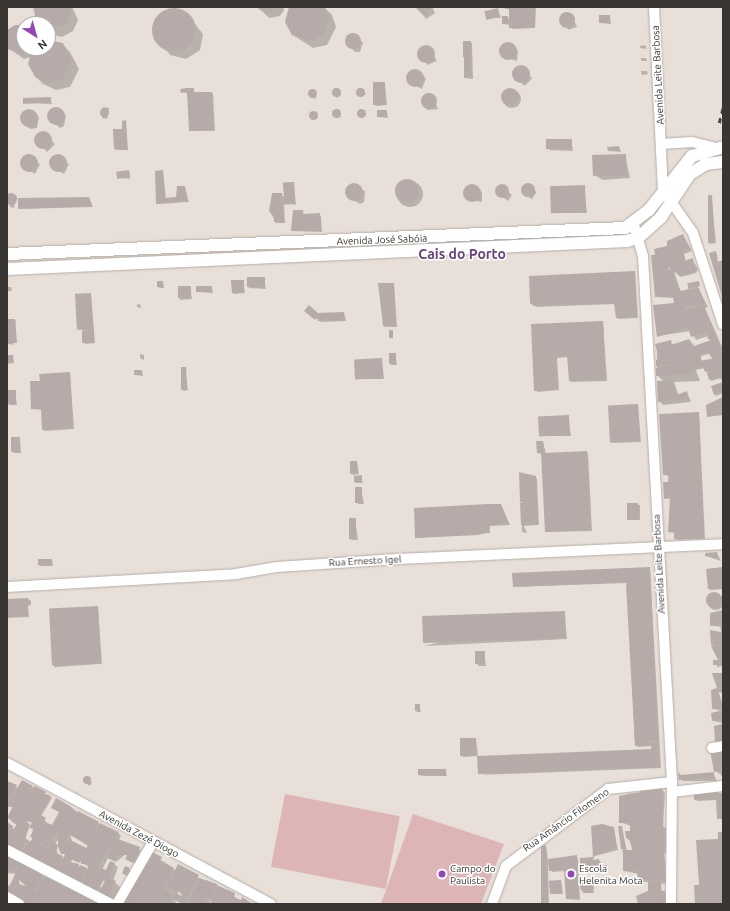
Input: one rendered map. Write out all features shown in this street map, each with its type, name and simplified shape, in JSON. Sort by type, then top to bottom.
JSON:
[{"type":"main road","points":[[634,225],[681,166],[718,147]]},
{"type":"main road","points":[[639,237],[670,205],[690,174],[706,164],[723,162]]},
{"type":"main road","name":"Avenida José Sabóia","points":[[7,254],[602,231],[634,225]]},
{"type":"main road","name":"Avenida José Sabóia","points":[[7,269],[599,243],[639,237]]},
{"type":"street","name":"Avenida Leite Barbosa","points":[[654,7],[662,144],[663,190]]},
{"type":"street","points":[[662,144],[692,142],[718,147]]},
{"type":"street","points":[[663,190],[670,205],[693,233],[723,324]]},
{"type":"street","name":"Avenida Leite Barbosa","points":[[634,225],[639,237],[672,787],[671,904]]},
{"type":"street","name":"Rua Ernesto Igel","points":[[7,587],[236,574],[277,566],[396,559],[658,549],[723,544]]},
{"type":"street","points":[[712,748],[723,746]]},
{"type":"street","name":"Avenida Zezé Diogo","points":[[7,763],[270,904]]},
{"type":"street","name":"Rua Amâncio Filomeno","points":[[492,904],[506,866],[608,789],[723,786]]},
{"type":"street","points":[[117,904],[153,842]]},
{"type":"street","points":[[7,850],[111,904]]},
{"type":"street","points":[[7,897],[19,904]]},
{"type":"shaded area","points":[[285,794],[400,816],[386,889],[271,867]]},
{"type":"shaded area","name":"Campo do Paulista","points":[[413,814],[504,844],[481,904],[381,904]]},
{"type":"building","points":[[33,7],[71,7],[71,12],[66,24],[56,27],[56,16],[35,16]]},
{"type":"building","points":[[256,7],[278,7],[267,14]]},
{"type":"building","points":[[289,7],[325,7],[329,19],[325,32],[313,41],[292,35],[285,22]]},
{"type":"building","points":[[415,7],[432,7],[424,16]]},
{"type":"building","points":[[509,7],[535,7],[535,28],[509,28]]},
{"type":"building","points":[[174,8],[186,12],[192,18],[196,30],[192,42],[186,48],[174,52],[162,48],[156,42],[152,30],[156,18],[162,12]]},
{"type":"building","points":[[498,8],[500,17],[486,20],[484,11]]},
{"type":"building","points":[[567,12],[573,14],[575,20],[573,26],[567,28],[561,26],[559,20],[561,14]]},
{"type":"building","points":[[599,15],[610,15],[610,23],[599,23]]},
{"type":"building","points":[[502,16],[508,16],[508,24],[502,24]]},
{"type":"building","points":[[16,25],[16,52],[7,49],[7,30]]},
{"type":"building","points":[[350,33],[356,33],[361,38],[359,47],[356,49],[350,49],[345,44],[345,38]]},
{"type":"building","points":[[463,41],[471,41],[471,57],[463,57]]},
{"type":"building","points":[[56,42],[63,43],[72,61],[63,79],[48,83],[35,77],[28,64],[30,56],[56,56]]},
{"type":"building","points":[[508,42],[514,45],[517,51],[514,57],[508,60],[502,57],[499,51],[502,45]]},
{"type":"building","points":[[426,45],[432,48],[435,54],[432,60],[426,63],[420,60],[417,54],[420,48]]},
{"type":"building","points":[[464,57],[471,57],[471,78],[464,78]]},
{"type":"building","points":[[521,65],[527,68],[530,74],[527,80],[521,83],[515,80],[512,74],[515,68]]},
{"type":"building","points":[[415,69],[419,70],[423,74],[423,82],[419,86],[415,87],[411,86],[407,82],[406,78],[407,74],[411,70]]},
{"type":"building","points":[[373,82],[385,82],[385,105],[373,105]]},
{"type":"building","points":[[336,87],[341,92],[336,97],[331,92]]},
{"type":"building","points":[[360,87],[365,92],[360,97],[355,92]]},
{"type":"building","points":[[194,88],[194,92],[212,92],[214,130],[189,131],[187,92],[181,93],[180,89]]},
{"type":"building","points":[[312,88],[317,93],[312,98],[307,93]]},
{"type":"building","points":[[506,88],[514,88],[519,93],[517,104],[514,106],[506,106],[501,101],[501,93]]},
{"type":"building","points":[[426,93],[432,93],[437,98],[435,107],[432,109],[426,109],[421,104],[421,98]]},
{"type":"building","points":[[51,97],[51,102],[23,104],[23,98]]},
{"type":"building","points":[[56,107],[62,110],[65,116],[62,122],[56,125],[50,122],[47,116],[50,110]]},
{"type":"building","points":[[102,108],[106,108],[108,112],[106,116],[102,116],[100,114],[100,110]]},
{"type":"building","points":[[336,108],[341,113],[336,118],[331,113]]},
{"type":"building","points":[[361,108],[366,113],[361,118],[356,113]]},
{"type":"building","points":[[29,109],[35,112],[38,118],[35,124],[29,127],[23,124],[20,118],[23,112]]},
{"type":"building","points":[[313,110],[318,115],[313,120],[308,115]]},
{"type":"building","points":[[377,110],[387,110],[387,117],[377,117]]},
{"type":"building","points":[[126,120],[127,149],[114,149],[113,129],[122,129],[122,121]]},
{"type":"building","points":[[43,131],[49,134],[52,140],[49,146],[43,149],[37,146],[34,140],[37,134]]},
{"type":"building","points":[[546,139],[572,139],[572,149],[546,149]]},
{"type":"building","points":[[619,146],[620,151],[608,151],[607,147]]},
{"type":"building","points":[[29,154],[35,157],[38,163],[35,169],[29,172],[23,169],[20,163],[23,157]]},
{"type":"building","points":[[58,154],[64,157],[67,163],[64,169],[58,172],[52,169],[49,163],[52,157]]},
{"type":"building","points":[[626,154],[627,175],[598,176],[597,170],[597,175],[593,176],[592,155]]},
{"type":"building","points":[[129,170],[130,177],[117,179],[116,172]]},
{"type":"building","points":[[163,170],[165,198],[176,197],[177,186],[185,186],[188,201],[156,204],[155,171]]},
{"type":"building","points":[[402,179],[412,179],[419,186],[419,196],[412,203],[402,203],[395,196],[395,186]]},
{"type":"building","points":[[294,182],[295,204],[284,205],[283,183]]},
{"type":"building","points":[[354,183],[360,186],[363,192],[360,198],[354,201],[348,198],[345,192],[348,186]]},
{"type":"building","points":[[528,183],[533,185],[535,190],[533,195],[528,197],[523,195],[521,190],[523,185]]},
{"type":"building","points":[[472,184],[478,187],[481,193],[478,199],[472,202],[466,199],[463,193],[466,187]]},
{"type":"building","points":[[502,184],[507,186],[509,191],[507,196],[502,198],[497,196],[495,191],[497,186]]},
{"type":"building","points":[[585,185],[586,212],[551,213],[550,186]]},
{"type":"building","points":[[11,193],[15,195],[17,199],[15,203],[11,205],[7,203],[5,199],[7,195]]},
{"type":"building","points":[[272,193],[282,193],[284,222],[274,222],[274,213],[272,215],[269,211]]},
{"type":"building","points":[[708,195],[712,195],[715,242],[708,243]]},
{"type":"building","points":[[89,197],[92,206],[18,209],[18,198]]},
{"type":"building","points":[[293,210],[303,210],[303,214],[320,213],[321,231],[291,231]]},
{"type":"building","points":[[683,234],[689,248],[682,251],[684,261],[693,258],[695,272],[679,276],[677,270],[672,271],[674,271],[680,291],[699,288],[705,304],[687,306],[682,311],[704,305],[709,322],[698,326],[711,322],[714,330],[691,337],[688,328],[657,337],[653,305],[674,303],[673,297],[655,297],[651,255],[655,255],[654,249],[667,246],[667,241]]},
{"type":"building","points":[[716,251],[717,262],[723,260],[723,300],[709,253]]},
{"type":"building","points":[[635,271],[637,317],[616,318],[614,303],[534,306],[530,303],[529,276]]},
{"type":"building","points":[[247,277],[265,277],[265,287],[247,287]]},
{"type":"building","points":[[231,280],[244,280],[244,292],[232,293]]},
{"type":"building","points":[[157,281],[163,281],[163,287],[157,287]]},
{"type":"building","points":[[699,281],[700,286],[688,288],[687,283]]},
{"type":"building","points":[[378,283],[394,283],[396,326],[383,326]]},
{"type":"building","points":[[178,286],[191,286],[191,298],[178,298]]},
{"type":"building","points":[[196,286],[212,286],[212,292],[196,292]]},
{"type":"building","points":[[91,293],[93,329],[77,330],[75,294]]},
{"type":"building","points":[[309,305],[318,313],[344,312],[345,320],[318,321],[318,316],[315,320],[304,311]]},
{"type":"building","points":[[7,319],[15,319],[17,343],[7,343]]},
{"type":"building","points":[[603,321],[606,380],[569,381],[567,356],[556,357],[558,389],[534,391],[531,324]]},
{"type":"building","points":[[94,330],[94,342],[82,343],[82,331]]},
{"type":"building","points":[[389,330],[393,330],[393,338],[389,338]]},
{"type":"building","points":[[709,331],[713,331],[715,335],[713,339],[709,339],[707,337],[707,333]]},
{"type":"building","points":[[717,338],[721,348],[700,354],[701,361],[656,366],[656,360],[659,359],[655,344],[671,340],[672,345],[689,339],[694,346]]},
{"type":"building","points":[[716,347],[720,349],[722,353],[720,357],[716,359],[712,357],[710,353],[712,349]]},
{"type":"building","points":[[389,353],[396,353],[396,364],[389,364]]},
{"type":"building","points":[[7,355],[13,355],[13,362],[7,362]]},
{"type":"building","points":[[723,357],[723,368],[705,372],[703,367],[693,369],[693,374],[656,376],[656,368]]},
{"type":"building","points":[[382,358],[383,378],[355,379],[354,359]]},
{"type":"building","points":[[181,367],[186,367],[187,389],[181,390]]},
{"type":"building","points":[[723,369],[723,381],[719,377],[709,380],[707,373]]},
{"type":"building","points":[[134,370],[142,370],[142,375],[134,375]]},
{"type":"building","points":[[70,372],[73,428],[42,430],[41,409],[31,409],[30,381],[40,381],[39,374]]},
{"type":"building","points":[[673,380],[677,395],[687,391],[688,399],[658,402],[657,381]]},
{"type":"building","points":[[723,382],[723,391],[714,395],[711,386]]},
{"type":"building","points":[[7,390],[16,390],[16,404],[7,404]]},
{"type":"building","points":[[723,397],[723,415],[707,417],[706,405]]},
{"type":"building","points":[[638,404],[640,441],[610,443],[608,406]]},
{"type":"building","points":[[699,412],[704,538],[674,539],[674,532],[668,532],[670,498],[664,499],[663,482],[669,482],[668,475],[663,475],[659,414]]},
{"type":"building","points":[[569,415],[570,435],[539,437],[538,417]]},
{"type":"building","points":[[11,437],[20,437],[20,452],[11,452]]},
{"type":"building","points":[[536,441],[543,441],[545,453],[587,451],[591,530],[545,532],[541,453],[537,453]]},
{"type":"building","points":[[350,461],[357,461],[358,473],[350,474]]},
{"type":"building","points":[[519,472],[536,476],[538,524],[521,525],[520,503],[528,502],[520,502]]},
{"type":"building","points":[[362,475],[362,482],[354,482],[354,476]]},
{"type":"building","points":[[355,487],[362,487],[362,503],[355,503]]},
{"type":"building","points":[[627,503],[638,503],[638,520],[627,520]]},
{"type":"building","points":[[501,504],[509,524],[489,525],[489,532],[478,535],[415,538],[414,508]]},
{"type":"building","points":[[349,518],[356,518],[356,539],[349,539]]},
{"type":"building","points":[[717,552],[718,558],[705,556],[705,553]]},
{"type":"building","points":[[38,559],[52,559],[52,565],[38,565]]},
{"type":"building","points":[[650,567],[658,740],[650,740],[651,745],[635,746],[626,584],[629,582],[513,587],[512,573]]},
{"type":"building","points":[[723,567],[723,588],[708,589],[706,569]]},
{"type":"building","points":[[714,592],[721,597],[722,600],[717,607],[714,608],[707,603],[706,600],[711,593]]},
{"type":"building","points":[[27,598],[31,601],[31,604],[27,605],[28,616],[7,617],[7,599]]},
{"type":"building","points":[[98,606],[101,663],[52,665],[49,609]]},
{"type":"building","points":[[723,610],[723,644],[711,645],[710,630],[721,632],[720,622],[718,626],[710,626],[710,613]]},
{"type":"building","points":[[565,611],[566,638],[423,643],[422,616]]},
{"type":"building","points":[[719,645],[723,647],[723,659],[718,660],[711,646]]},
{"type":"building","points":[[475,651],[485,651],[485,664],[475,664]]},
{"type":"building","points":[[713,660],[723,660],[723,665],[713,665]]},
{"type":"building","points":[[712,673],[723,673],[723,693],[718,692],[723,708],[712,709],[711,690],[717,688]]},
{"type":"building","points":[[415,704],[420,704],[420,711],[415,711]]},
{"type":"building","points":[[723,710],[723,742],[715,743],[714,726],[722,724],[721,719],[712,721],[711,713]]},
{"type":"building","points":[[460,738],[476,738],[476,756],[460,756]]},
{"type":"building","points":[[652,742],[658,742],[660,767],[478,774],[477,756],[651,749]]},
{"type":"building","points":[[723,748],[723,776],[721,776],[721,770],[714,772],[710,750],[718,749],[720,759],[719,749]]},
{"type":"building","points":[[418,769],[446,769],[446,775],[418,775]]},
{"type":"building","points":[[678,772],[681,775],[714,772],[714,778],[679,780]]},
{"type":"building","points":[[87,776],[90,777],[90,783],[87,784],[84,783],[83,780],[84,777]]},
{"type":"building","points":[[22,780],[33,786],[20,811],[35,786],[46,792],[43,797],[47,794],[51,796],[41,815],[46,818],[39,833],[45,822],[52,825],[59,812],[51,808],[56,798],[77,812],[75,815],[78,811],[99,822],[88,845],[68,834],[66,846],[70,840],[86,849],[100,823],[118,832],[115,838],[140,847],[133,863],[125,859],[127,855],[118,854],[121,846],[115,861],[107,858],[114,840],[98,867],[106,870],[110,861],[115,863],[108,877],[116,881],[108,896],[99,892],[105,881],[102,880],[97,891],[89,888],[94,872],[88,887],[82,885],[89,864],[81,864],[85,852],[79,863],[71,859],[69,862],[79,864],[72,881],[63,877],[67,869],[63,876],[20,854],[33,838],[30,837],[34,829],[29,828],[36,814],[31,822],[25,821],[30,824],[22,849],[19,851],[7,843],[7,822],[13,826],[12,832],[21,817],[15,824],[11,821],[13,818],[7,818],[13,806],[7,805]],"holes":[[[58,831],[58,845],[51,841]],[[39,836],[37,841],[47,847],[51,841],[48,849],[36,842]],[[58,845],[61,854],[65,854],[58,870],[63,856],[56,853]]]},
{"type":"building","points":[[7,781],[17,785],[7,802]]},
{"type":"building","points":[[662,788],[665,880],[638,881],[637,871],[656,870],[623,871],[623,850],[632,850],[631,841],[626,838],[625,831],[630,831],[630,823],[619,823],[619,796]]},
{"type":"building","points":[[715,791],[723,794],[723,818],[717,819],[716,799],[694,800],[694,792]]},
{"type":"building","points":[[602,824],[614,827],[617,848],[595,855],[593,860],[599,859],[600,865],[607,865],[607,870],[580,870],[580,858],[593,857],[591,826]]},
{"type":"building","points":[[618,826],[622,826],[626,849],[621,849]]},
{"type":"building","points":[[718,832],[723,832],[723,904],[695,904],[694,885],[699,885],[696,840],[718,839]]},
{"type":"building","points":[[546,845],[548,904],[541,904],[541,846]]},
{"type":"building","points":[[7,851],[20,861],[14,872],[7,869]]},
{"type":"building","points":[[150,851],[162,857],[149,884],[162,861],[174,868],[156,904],[124,903]]},
{"type":"building","points":[[577,855],[579,899],[566,899],[564,870],[549,871],[548,859]]},
{"type":"building","points":[[21,861],[44,876],[34,890],[37,891],[45,876],[101,904],[27,904],[12,895],[18,884],[26,886],[19,880],[12,894],[7,892]]},
{"type":"building","points":[[178,864],[199,875],[184,904],[172,899],[176,893],[183,897],[178,890],[166,888]]},
{"type":"building","points":[[80,865],[87,868],[81,883],[74,880]]},
{"type":"building","points":[[125,866],[130,868],[127,875],[122,873]]},
{"type":"building","points":[[199,878],[217,884],[212,899],[203,898],[210,904],[189,902]]},
{"type":"building","points":[[584,879],[590,879],[594,883],[594,889],[590,893],[584,893],[580,889],[580,883]]},
{"type":"building","points":[[561,880],[562,893],[550,894],[549,881]]},
{"type":"building","points":[[660,881],[661,891],[665,891],[667,904],[638,904],[636,896],[648,891],[648,882]]},
{"type":"building","points":[[218,886],[235,893],[234,897],[241,900],[242,897],[253,904],[220,904],[221,898],[219,904],[211,904]]},
{"type":"building","points":[[165,890],[170,892],[172,897],[170,902],[165,904],[160,902],[158,897],[160,892]]},
{"type":"railway","points":[[719,123],[723,107]]},
{"type":"place","name":"Campo do Paulista","points":[[442,874]]},
{"type":"place","name":"Escola Helenita Mota","points":[[571,874]]},
{"type":"district","name":"Cais do Porto","points":[[462,254]]}]
